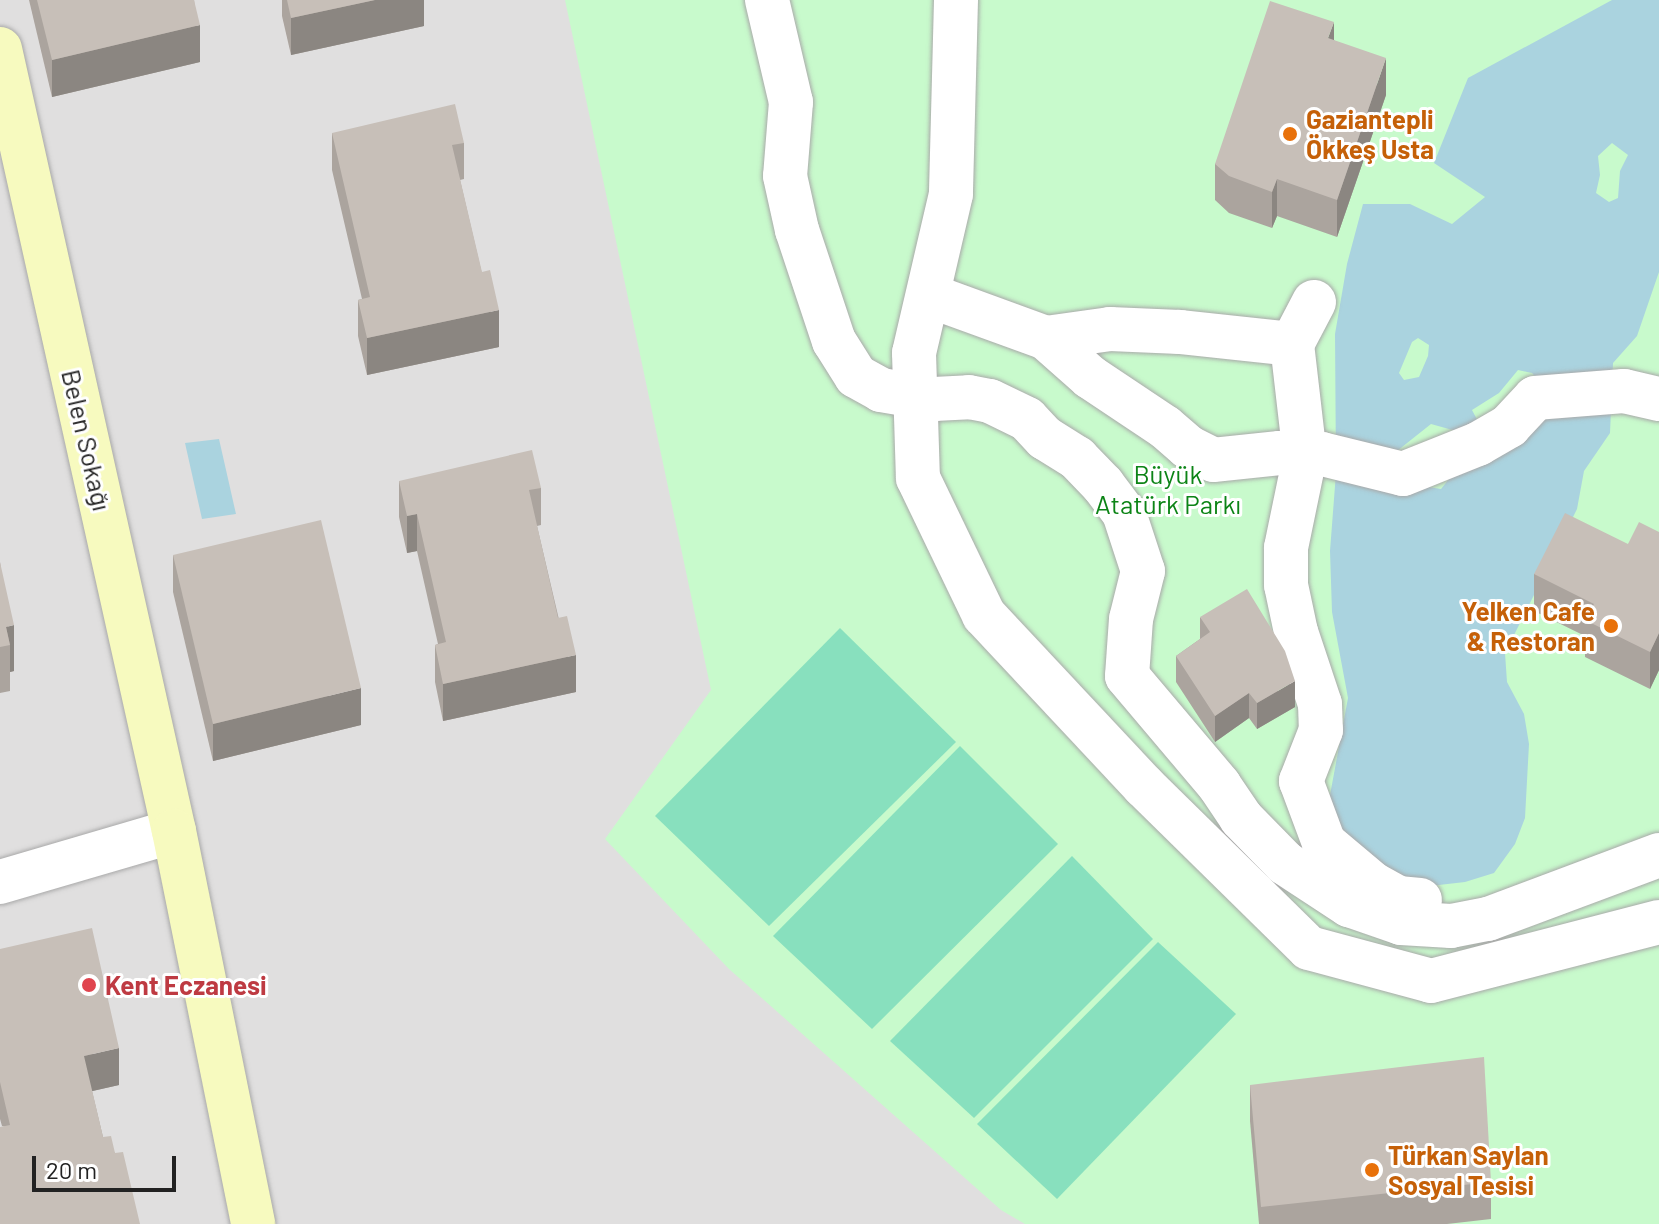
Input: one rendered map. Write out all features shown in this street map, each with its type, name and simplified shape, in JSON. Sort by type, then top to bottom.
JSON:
[{"type":"main road","name":"Belen Sokağı","points":[[0,49],[174,831],[253,1224]]},
{"type":"street","points":[[767,0],[791,102],[785,176],[797,230],[834,341],[856,376],[881,390],[990,401],[1027,419],[1045,438],[1077,458],[1103,485],[1124,513],[1143,571],[1131,619],[1127,676],[1219,785],[1241,818],[1285,863],[1349,905],[1401,923],[1451,926],[1488,919],[1659,855]]},
{"type":"street","points":[[956,0],[951,194],[914,353],[918,478],[984,615],[1144,786],[1309,948],[1431,981],[1659,922]]},
{"type":"street","points":[[928,295],[1046,338],[1090,377],[1188,447],[1213,460],[1280,453],[1403,474],[1466,450],[1509,426],[1535,398],[1611,391],[1659,399]]},
{"type":"street","points":[[1314,302],[1292,344],[1322,458],[1286,548],[1286,585],[1296,632],[1320,704],[1321,730],[1301,781],[1311,817],[1324,843],[1373,884],[1398,898],[1437,902],[1519,878],[1550,897]]},
{"type":"street","points":[[1046,338],[1110,329],[1180,332],[1292,344]]},
{"type":"street","points":[[0,882],[174,831]]},
{"type":"shaded area","points":[[0,0],[1659,0],[1659,1224],[0,1224]]},
{"type":"green space","name":"Büyük Atatürk Parkı","points":[[565,0],[1659,0],[1659,1224],[1025,1224],[1001,1210],[729,969],[605,839],[711,690]]},
{"type":"green space","points":[[840,628],[956,742],[769,926],[655,816]]},
{"type":"green space","points":[[960,746],[1058,844],[872,1029],[773,936]]},
{"type":"green space","points":[[1072,856],[1153,939],[974,1118],[890,1041]]},
{"type":"green space","points":[[1158,942],[1236,1014],[1057,1199],[977,1124]]},
{"type":"water","points":[[1612,0],[1659,0],[1659,272],[1637,336],[1613,363],[1610,433],[1584,471],[1577,509],[1505,653],[1507,682],[1524,714],[1529,744],[1525,818],[1515,844],[1494,873],[1465,882],[1430,886],[1363,863],[1328,806],[1348,698],[1332,612],[1330,551],[1336,473],[1335,334],[1347,264],[1363,204],[1410,204],[1452,224],[1485,197],[1434,163],[1468,78]],"holes":[[[1612,143],[1628,155],[1620,171],[1618,198],[1609,202],[1596,193],[1600,175],[1598,156]],[[1418,338],[1429,345],[1428,356],[1419,377],[1404,380],[1399,373],[1412,342]],[[1518,370],[1532,373],[1542,384],[1481,427],[1472,410],[1499,393]],[[1431,424],[1456,431],[1453,474],[1441,489],[1422,486],[1392,455]]]},
{"type":"water","points":[[219,439],[236,514],[202,519],[185,443]]},
{"type":"building","points":[[37,0],[194,0],[200,25],[52,60]]},
{"type":"building","points":[[287,0],[375,0],[291,18]]},
{"type":"building","points":[[1270,1],[1334,22],[1328,38],[1386,58],[1337,200],[1277,179],[1272,192],[1229,176],[1215,164]]},
{"type":"building","points":[[455,104],[464,143],[452,145],[482,272],[490,270],[499,310],[367,338],[358,300],[370,297],[332,133]]},
{"type":"building","points":[[532,450],[541,488],[529,490],[558,618],[567,616],[576,655],[443,684],[435,645],[446,642],[417,514],[407,516],[399,481]]},
{"type":"building","points":[[1565,513],[1628,544],[1639,522],[1659,532],[1659,633],[1650,652],[1585,620],[1594,604],[1534,574]]},
{"type":"building","points":[[321,520],[361,688],[213,724],[173,555]]},
{"type":"building","points":[[0,562],[14,625],[6,627],[10,645],[0,647]]},
{"type":"building","points":[[1247,589],[1285,651],[1295,681],[1257,703],[1249,693],[1215,716],[1176,656],[1210,632],[1200,617]]},
{"type":"building","points":[[92,928],[119,1048],[84,1056],[103,1137],[111,1136],[115,1153],[123,1152],[140,1224],[0,1224],[0,1127],[10,1125],[0,1082],[0,949]]},
{"type":"building","name":"Türkan Saylan Sosyal Tesisi","points":[[1484,1057],[1491,1182],[1261,1207],[1250,1085]]},
{"type":"place","name":"Gaziantepli Ökkeş Usta","points":[[1290,134]]},
{"type":"place","name":"Yelken Cafe & Restoran","points":[[1611,626]]},
{"type":"place","name":"Kent Eczanesi","points":[[89,985]]},
{"type":"place","name":"Türkan Saylan Sosyal Tesisi","points":[[1372,1170]]}]
